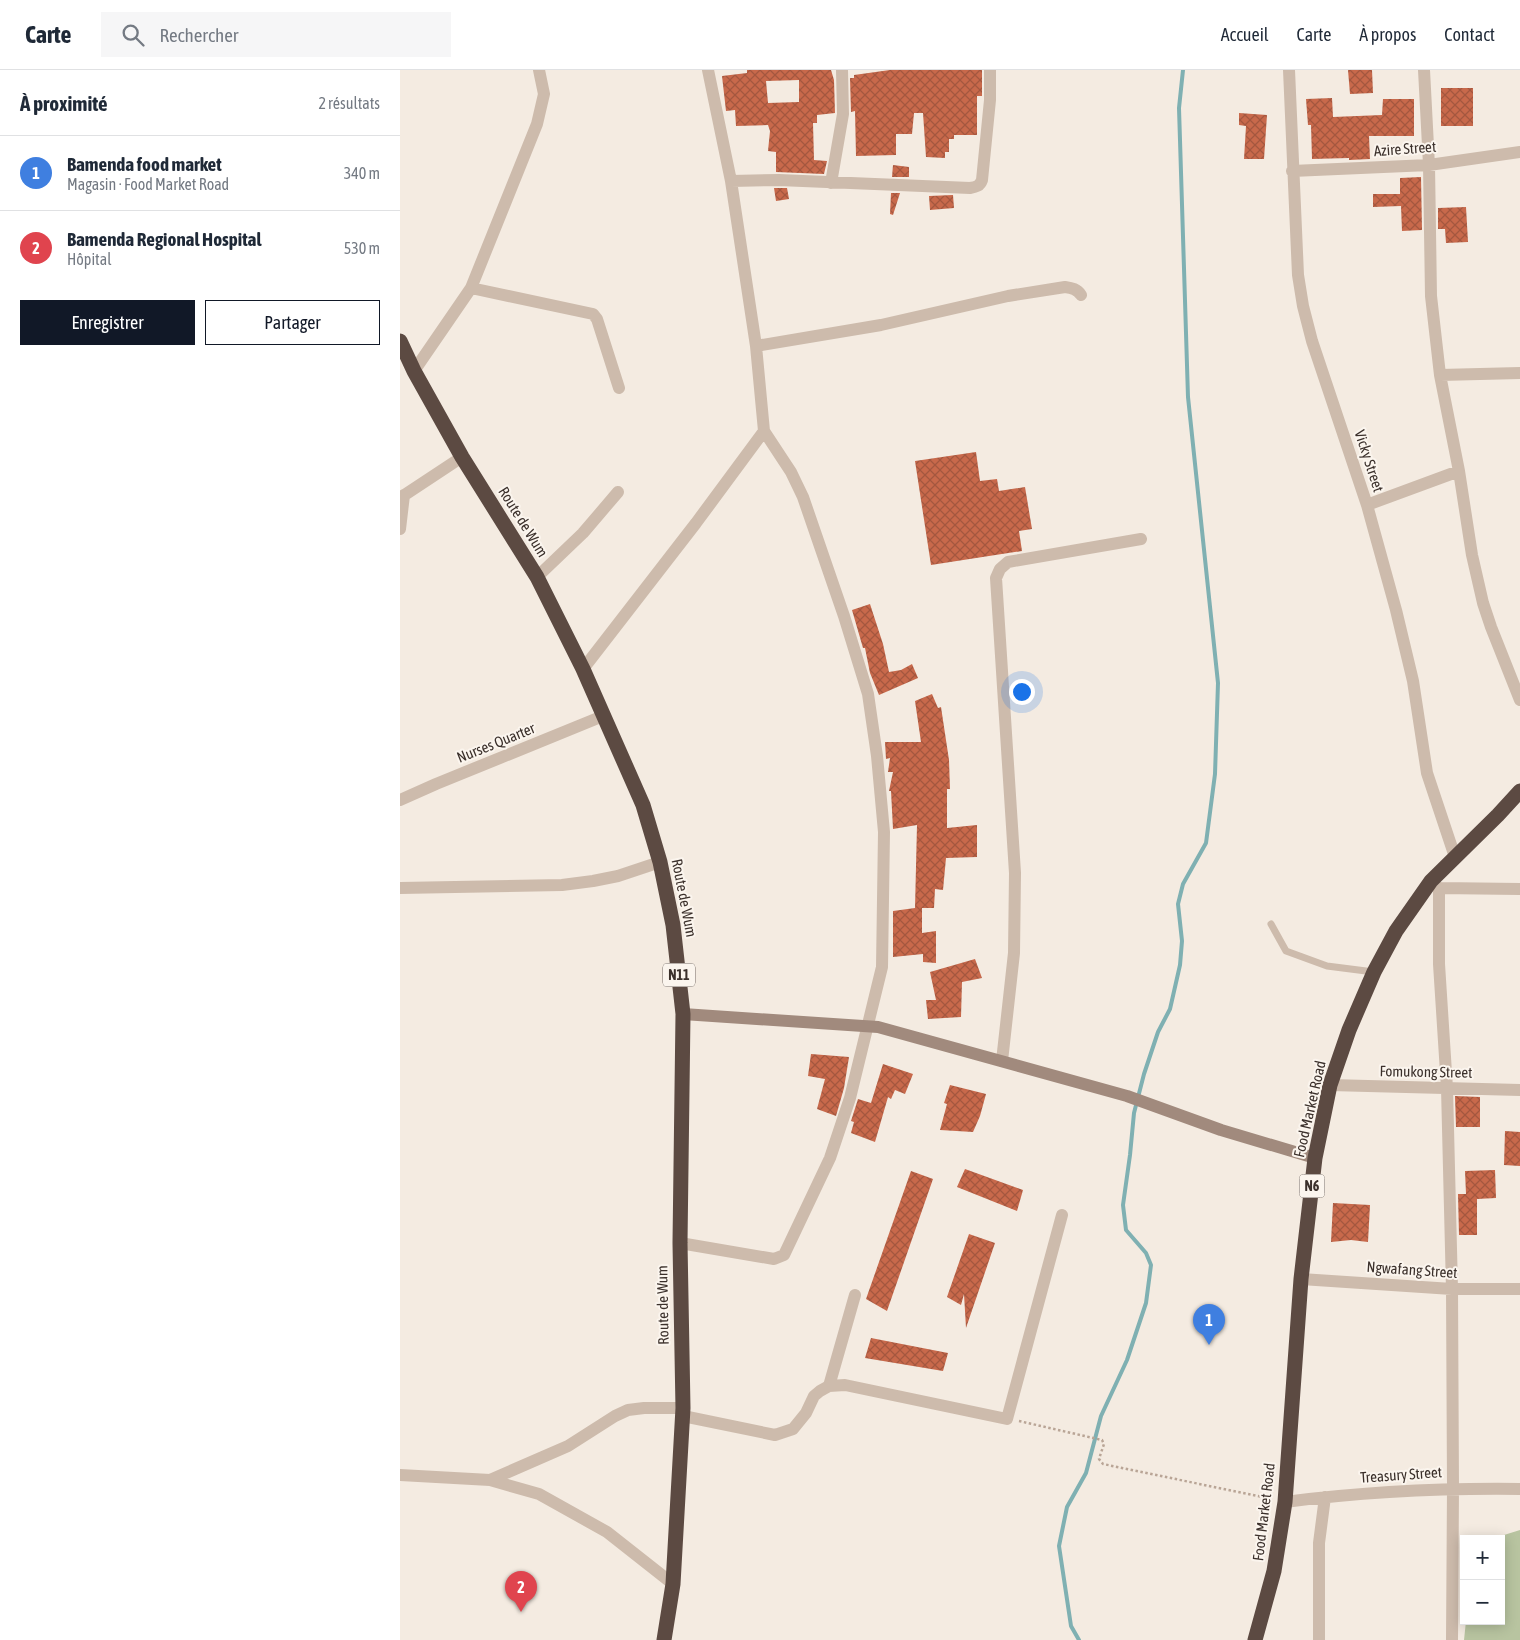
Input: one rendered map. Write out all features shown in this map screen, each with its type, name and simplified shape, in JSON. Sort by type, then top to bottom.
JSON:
[{"type":"highway","name":"N11","points":[[400,341],[414,371]]},
{"type":"highway","name":"Route de Wum","points":[[414,371],[462,457],[537,577],[583,668],[643,805],[660,862],[673,925],[683,1014],[680,1243],[683,1412],[673,1584],[664,1640]]},
{"type":"highway","name":"Food Market Road","points":[[1255,1640],[1274,1571],[1285,1502],[1301,1279],[1315,1158],[1330,1086],[1349,1030],[1374,972],[1396,931],[1435,885],[1455,857],[1520,791]]},
{"type":"main road","points":[[683,1014],[878,1026],[1146,1102],[1221,1130],[1315,1158]]},
{"type":"street","points":[[414,371],[470,288],[537,124],[544,94],[539,70]]},
{"type":"street","points":[[680,1243],[774,1259],[784,1255],[830,1158],[850,1098],[882,967],[884,832],[877,756],[868,694],[844,616],[803,497],[791,472],[764,431],[756,346],[731,181],[708,70]]},
{"type":"street","points":[[832,183],[843,114],[842,70]]},
{"type":"street","points":[[731,181],[779,180],[970,188],[980,184],[982,180],[990,100],[990,70]]},
{"type":"street","name":"Vicky Street","points":[[1289,70],[1298,275],[1303,306],[1312,340],[1367,505],[1396,610],[1413,681],[1426,772],[1455,857]]},
{"type":"street","points":[[1424,70],[1429,165],[1431,296],[1440,375],[1459,471],[1472,555],[1483,603],[1520,700]]},
{"type":"street","name":"Azire Street","points":[[1292,171],[1429,165],[1520,152]]},
{"type":"street","points":[[756,346],[881,325],[1018,295],[1065,287],[1072,288],[1082,295]]},
{"type":"street","points":[[470,288],[593,314],[597,319],[619,388]]},
{"type":"street","points":[[1440,375],[1520,373]]},
{"type":"street","points":[[583,668],[696,523],[764,431]]},
{"type":"street","points":[[400,529],[402,497],[462,457]]},
{"type":"street","points":[[1367,505],[1459,471]]},
{"type":"street","points":[[537,577],[583,533],[618,492]]},
{"type":"street","points":[[1002,1061],[1014,953],[1015,873],[996,578],[1000,569],[1008,562],[1141,539]]},
{"type":"street","name":"Nurses Quarter","points":[[400,800],[604,716]]},
{"type":"street","points":[[400,888],[562,885],[618,876],[660,862]]},
{"type":"street","points":[[1452,1640],[1454,1488],[1452,1289],[1446,1088],[1435,885],[1520,889]]},
{"type":"street","name":"Fomukong Street","points":[[1330,1086],[1520,1090]]},
{"type":"street","points":[[490,1480],[568,1446],[615,1416],[628,1410],[644,1408],[683,1412],[775,1435],[793,1429],[806,1413],[814,1396],[829,1386],[845,1385],[1007,1419],[1062,1215]]},
{"type":"street","name":"Ngwafang Street","points":[[1301,1279],[1452,1289],[1520,1289]]},
{"type":"street","points":[[829,1386],[855,1296]]},
{"type":"street","points":[[400,1476],[490,1480],[538,1494],[607,1532],[673,1584]]},
{"type":"street","name":"Treasury Street","points":[[1285,1502],[1325,1497],[1454,1488],[1520,1489]]},
{"type":"street","points":[[1319,1640],[1319,1543],[1325,1497]]},
{"type":"lane","points":[[1271,924],[1286,951],[1327,966],[1374,972]]},
{"type":"path","points":[[1007,1419],[1102,1440],[1104,1444],[1099,1459],[1103,1464],[1285,1502]]},
{"type":"green space","points":[[1520,1530],[1520,1640],[1464,1640],[1466,1625],[1505,1625],[1504,1535]]},
{"type":"building","points":[[747,70],[831,70],[834,80],[835,113],[817,115],[817,123],[813,123],[814,160],[827,161],[824,174],[776,172],[776,152],[768,151],[770,131],[768,125],[736,126],[735,110],[726,111],[722,76],[747,73]],"holes":[[[799,80],[799,102],[768,103],[766,81]]]},
{"type":"building","points":[[890,70],[982,70],[982,96],[977,96],[977,135],[954,135],[954,139],[949,139],[949,152],[945,152],[945,158],[926,157],[923,113],[914,113],[912,134],[896,134],[896,155],[856,156],[855,111],[851,112],[850,78],[854,78],[854,75]]},
{"type":"building","points":[[1348,70],[1372,70],[1373,93],[1350,94]]},
{"type":"building","points":[[1441,88],[1473,88],[1473,126],[1441,126]]},
{"type":"building","points":[[1332,98],[1333,117],[1382,115],[1383,99],[1414,99],[1414,136],[1369,136],[1370,159],[1312,159],[1311,125],[1308,125],[1306,99]]},
{"type":"building","points":[[1239,113],[1267,115],[1264,159],[1244,159],[1246,126],[1239,125]]},
{"type":"building","points":[[893,165],[909,167],[909,177],[892,177]]},
{"type":"building","points":[[1421,177],[1422,230],[1402,231],[1401,206],[1373,207],[1373,194],[1400,194],[1400,178]]},
{"type":"building","points":[[774,188],[787,188],[789,199],[776,201]]},
{"type":"building","points":[[891,193],[900,193],[893,215],[890,214]]},
{"type":"building","points":[[953,195],[954,208],[930,210],[929,196]]},
{"type":"building","points":[[1466,207],[1468,242],[1446,243],[1445,229],[1438,229],[1438,208]]},
{"type":"building","points":[[976,452],[980,481],[997,479],[999,491],[1025,487],[1032,529],[1019,531],[1022,551],[931,565],[915,461]]},
{"type":"building","points":[[870,604],[883,644],[889,672],[901,670],[912,664],[918,678],[879,695],[870,673],[865,648],[863,648],[852,610]]},
{"type":"building","points":[[932,694],[938,708],[941,707],[949,760],[950,789],[947,789],[947,828],[977,825],[977,857],[946,858],[943,890],[935,889],[934,908],[922,908],[922,933],[936,931],[936,963],[923,962],[923,954],[893,957],[893,911],[915,908],[917,825],[893,829],[891,791],[889,791],[893,772],[888,772],[890,758],[886,759],[885,742],[921,742],[915,701]]},
{"type":"building","points":[[975,959],[982,978],[962,982],[961,1017],[928,1019],[926,1000],[936,1000],[930,972]]},
{"type":"building","points":[[811,1054],[849,1057],[844,1088],[836,1116],[817,1109],[825,1079],[808,1076]]},
{"type":"building","points":[[883,1064],[913,1074],[905,1094],[895,1090],[891,1099],[888,1097],[875,1142],[851,1133],[854,1122],[851,1121],[858,1099],[871,1103]]},
{"type":"building","points":[[950,1085],[986,1094],[973,1132],[940,1130],[947,1104],[944,1103]]},
{"type":"building","points":[[1455,1096],[1480,1097],[1480,1127],[1456,1127]]},
{"type":"building","points":[[1505,1131],[1520,1132],[1520,1166],[1504,1165]]},
{"type":"building","points":[[965,1169],[1023,1190],[1017,1211],[957,1187]]},
{"type":"building","points":[[1495,1170],[1496,1198],[1477,1199],[1477,1235],[1459,1235],[1458,1194],[1466,1194],[1465,1171]]},
{"type":"building","points":[[911,1171],[933,1179],[887,1311],[866,1299]]},
{"type":"building","points":[[1333,1203],[1370,1205],[1368,1242],[1351,1240],[1331,1242]]},
{"type":"building","points":[[969,1234],[995,1243],[966,1328],[964,1294],[961,1305],[947,1297]]},
{"type":"building","points":[[871,1338],[948,1353],[943,1371],[865,1358]]},
{"type":"waterway","points":[[1079,1640],[1071,1626],[1059,1546],[1067,1507],[1086,1473],[1101,1416],[1127,1360],[1146,1303],[1151,1265],[1146,1253],[1126,1230],[1123,1205],[1134,1113],[1158,1032],[1170,1009],[1180,965],[1182,941],[1178,904],[1183,884],[1206,843],[1215,774],[1218,683],[1188,397],[1179,108],[1183,70]]},
{"type":"place","name":"Bamenda food market","points":[[1209,1345]]},
{"type":"place","name":"Bamenda Regional Hospital","points":[[521,1612]]}]
